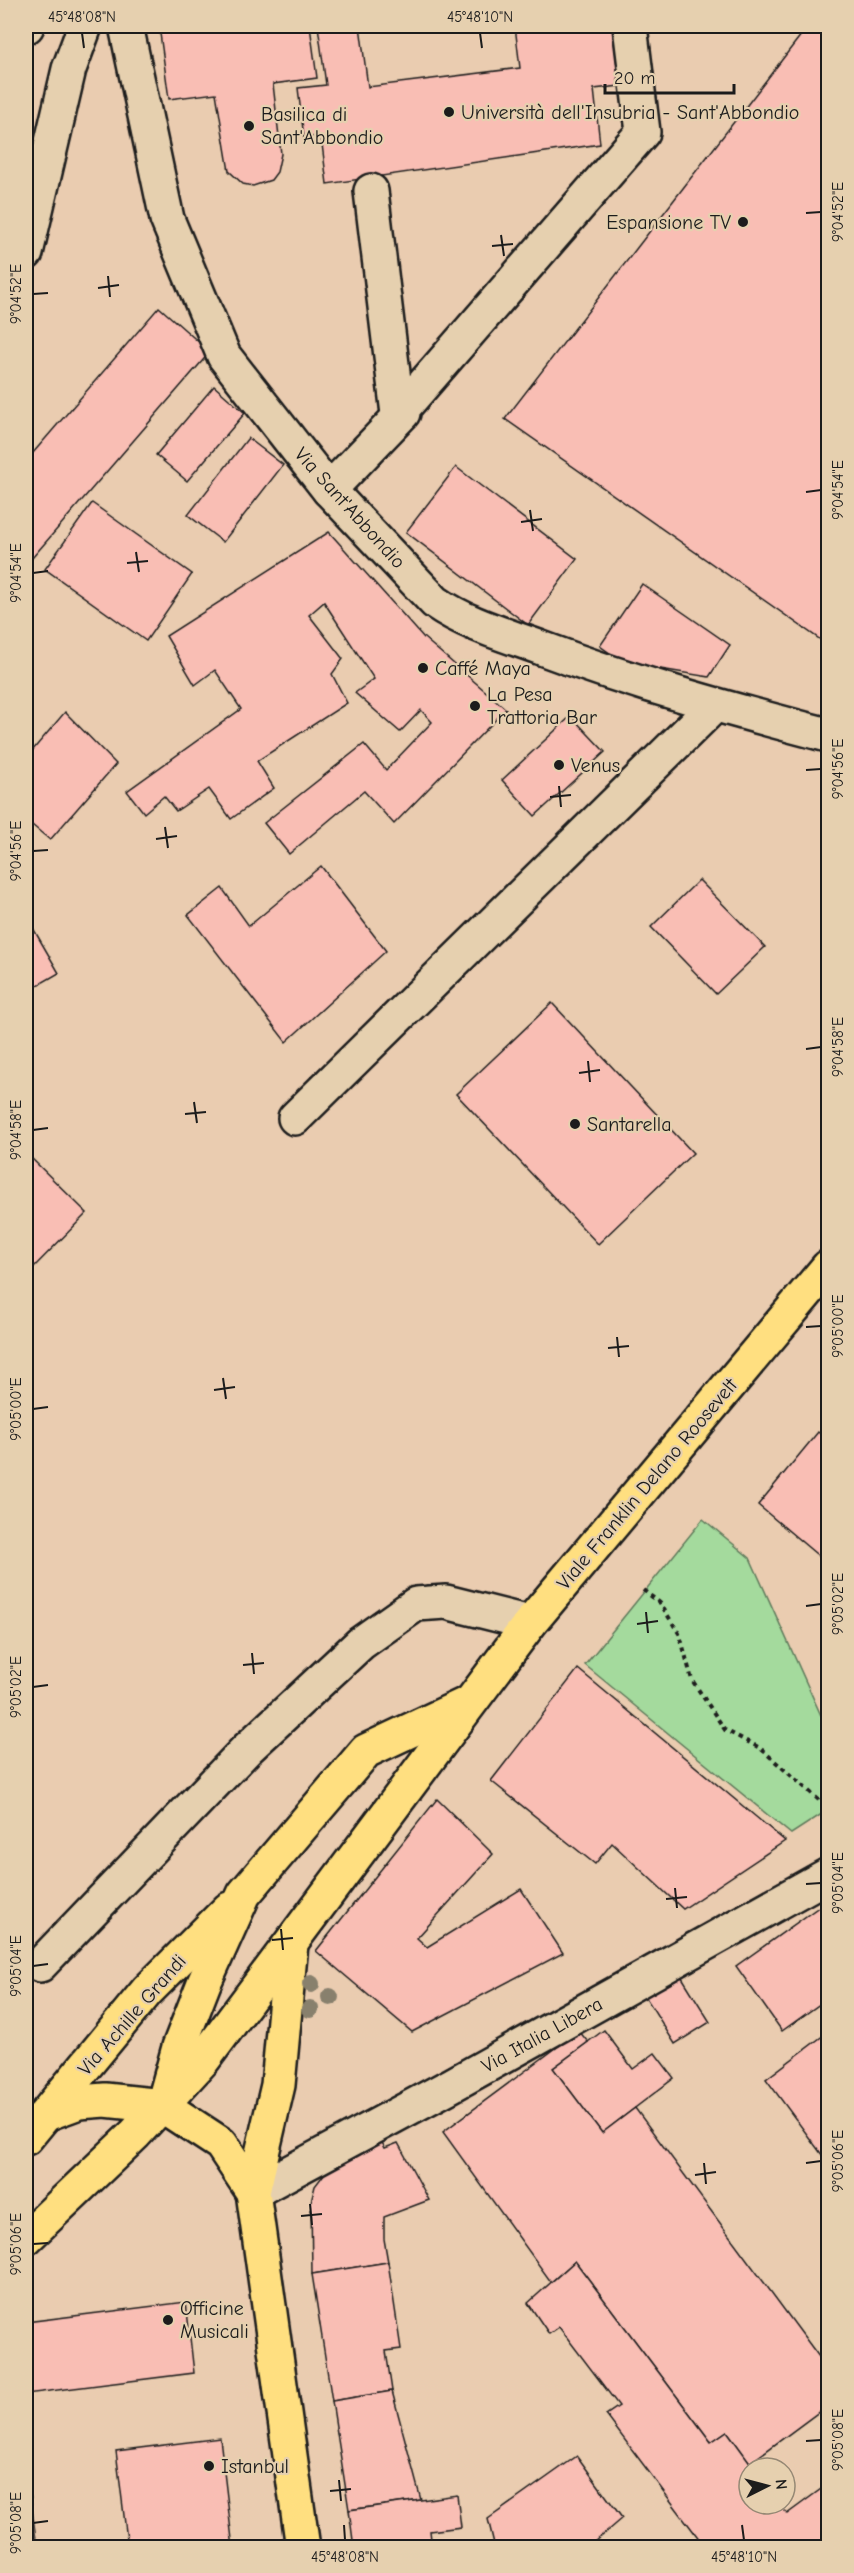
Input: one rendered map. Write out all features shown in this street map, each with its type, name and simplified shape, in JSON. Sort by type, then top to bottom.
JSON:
[{"type":"main road","name":"Viale Franklin Delano Roosevelt","points":[[163,2106],[203,2060],[468,1702],[530,1623],[828,1267]]},
{"type":"main road","name":"Viale Franklin Delano Roosevelt","points":[[163,2106],[179,2047],[204,1983],[244,1894],[366,1751],[468,1702]]},
{"type":"main road","name":"Via Achille Grandi","points":[[26,2138],[49,2113],[147,1991],[244,1894]]},
{"type":"main road","points":[[291,1944],[278,2085],[253,2192],[303,2547]]},
{"type":"main road","name":"Via Achille Grandi","points":[[49,2113],[79,2102],[105,2100],[163,2106]]},
{"type":"main road","points":[[26,2238],[163,2106],[221,2144],[253,2192]]},
{"type":"street","points":[[26,253],[69,69],[85,26]]},
{"type":"street","name":"Via Sant'Abbondio","points":[[126,26],[167,219],[224,356],[329,490],[435,602],[456,616],[600,670],[714,706],[828,735]]},
{"type":"street","points":[[398,414],[643,132],[630,26]]},
{"type":"street","points":[[372,191],[398,414]]},
{"type":"street","points":[[329,490],[404,413],[398,414]]},
{"type":"street","points":[[295,1118],[714,706]]},
{"type":"street","points":[[40,1965],[247,1749],[362,1643],[416,1604],[446,1602],[530,1623]]},
{"type":"street","name":"Via Italia Libera","points":[[253,2192],[452,2085],[828,1875]]},
{"type":"path","points":[[643,1590],[660,1603],[680,1635],[692,1680],[725,1730],[760,1748],[828,1808]]},
{"type":"green space","points":[[703,1519],[750,1558],[828,1731],[828,1810],[791,1834],[585,1665]]},
{"type":"building","name":"Basilica di Sant'Abbondio","points":[[159,26],[310,26],[317,78],[273,84],[281,154],[277,172],[271,180],[253,186],[243,184],[229,171],[216,93],[169,99]]},
{"type":"building","name":"Università dell'Insubria - Sant'Abbondio","points":[[318,26],[360,26],[368,87],[520,68],[515,26],[612,26],[620,86],[594,89],[600,144],[327,184],[321,136],[304,138],[298,88],[326,85]]},
{"type":"building","name":"Espansione TV","points":[[808,26],[828,26],[828,645],[505,419]]},
{"type":"building","points":[[26,86],[31,91],[26,111]]},
{"type":"building","points":[[159,307],[210,352],[26,565],[26,461]]},
{"type":"building","points":[[214,386],[245,413],[187,481],[156,455]]},
{"type":"building","points":[[248,438],[283,465],[223,542],[188,515]]},
{"type":"building","points":[[456,467],[577,559],[528,625],[406,532]]},
{"type":"building","points":[[92,503],[192,574],[146,641],[45,569]]},
{"type":"building","points":[[329,532],[424,638],[506,709],[394,824],[364,791],[289,854],[264,823],[364,744],[386,770],[432,722],[421,710],[400,732],[355,693],[374,679],[324,602],[309,615],[343,659],[332,674],[347,703],[257,761],[274,788],[231,819],[209,789],[176,811],[164,796],[144,813],[127,791],[241,709],[215,670],[195,685],[166,636]]},
{"type":"building","points":[[642,584],[730,645],[709,677],[624,663],[600,646]]},
{"type":"building","points":[[65,712],[116,764],[50,840],[26,820],[26,758]]},
{"type":"building","points":[[571,716],[605,752],[535,816],[502,780]]},
{"type":"building","points":[[321,866],[386,951],[286,1042],[188,915],[222,888],[249,926]]},
{"type":"building","points":[[699,880],[765,947],[716,994],[651,927]]},
{"type":"building","points":[[26,916],[59,973],[26,992]]},
{"type":"building","name":"Santarella","points":[[552,1003],[693,1153],[598,1244],[456,1094]]},
{"type":"building","points":[[26,1153],[87,1213],[27,1274],[26,1272]]},
{"type":"building","points":[[818,1432],[828,1440],[828,1564],[758,1505]]},
{"type":"building","points":[[578,1669],[785,1841],[683,1909],[612,1843],[595,1864],[491,1781]]},
{"type":"building","points":[[437,1799],[493,1854],[417,1938],[427,1947],[521,1889],[563,1953],[412,2032],[316,1951]]},
{"type":"building","points":[[823,1904],[828,1911],[828,1998],[782,2031],[736,1966]]},
{"type":"building","points":[[675,1966],[710,2022],[675,2044],[640,1988]]},
{"type":"building","points":[[604,2030],[633,2069],[655,2053],[674,2078],[602,2133],[553,2068]]},
{"type":"building","points":[[579,2031],[588,2042],[553,2068],[602,2133],[635,2108],[828,2369],[828,2405],[759,2456],[745,2456],[727,2431],[711,2442],[575,2261],[551,2282],[443,2132]]},
{"type":"building","points":[[828,2032],[828,2163],[766,2079]]},
{"type":"building","points":[[378,2135],[385,2148],[398,2143],[429,2200],[384,2217],[384,2239],[388,2262],[312,2274],[311,2202],[315,2186],[328,2169]]},
{"type":"building","points":[[575,2261],[711,2442],[727,2431],[745,2456],[737,2456],[737,2516],[797,2516],[797,2507],[828,2484],[828,2548],[706,2548],[606,2415],[619,2406],[559,2327],[549,2334],[528,2303]]},
{"type":"building","points":[[388,2262],[401,2349],[386,2351],[392,2391],[332,2401],[312,2274]]},
{"type":"building","points":[[186,2302],[194,2373],[26,2394],[26,2322]]},
{"type":"building","points":[[392,2391],[421,2500],[349,2510],[332,2401]]},
{"type":"building","points":[[220,2438],[233,2548],[128,2548],[116,2451]]},
{"type":"building","points":[[577,2456],[622,2518],[587,2548],[495,2548],[488,2519]]},
{"type":"building","points":[[26,2460],[37,2548],[26,2548]]},
{"type":"building","points":[[457,2495],[461,2527],[430,2531],[432,2548],[354,2548],[349,2510]]},
{"type":"place","name":"Università dell'Insubria - Sant'Abbondio","points":[[449,112]]},
{"type":"place","name":"Basilica di Sant'Abbondio","points":[[249,126]]},
{"type":"place","name":"Espansione TV","points":[[743,222]]},
{"type":"place","name":"Caffé Maya","points":[[423,668]]},
{"type":"place","name":"La Pesa Trattoria Bar","points":[[475,706]]},
{"type":"place","name":"Venus","points":[[559,765]]},
{"type":"place","name":"Santarella","points":[[575,1124]]},
{"type":"place","name":"Officine Musicali","points":[[168,2320]]},
{"type":"place","name":"Istanbul","points":[[209,2466]]}]
